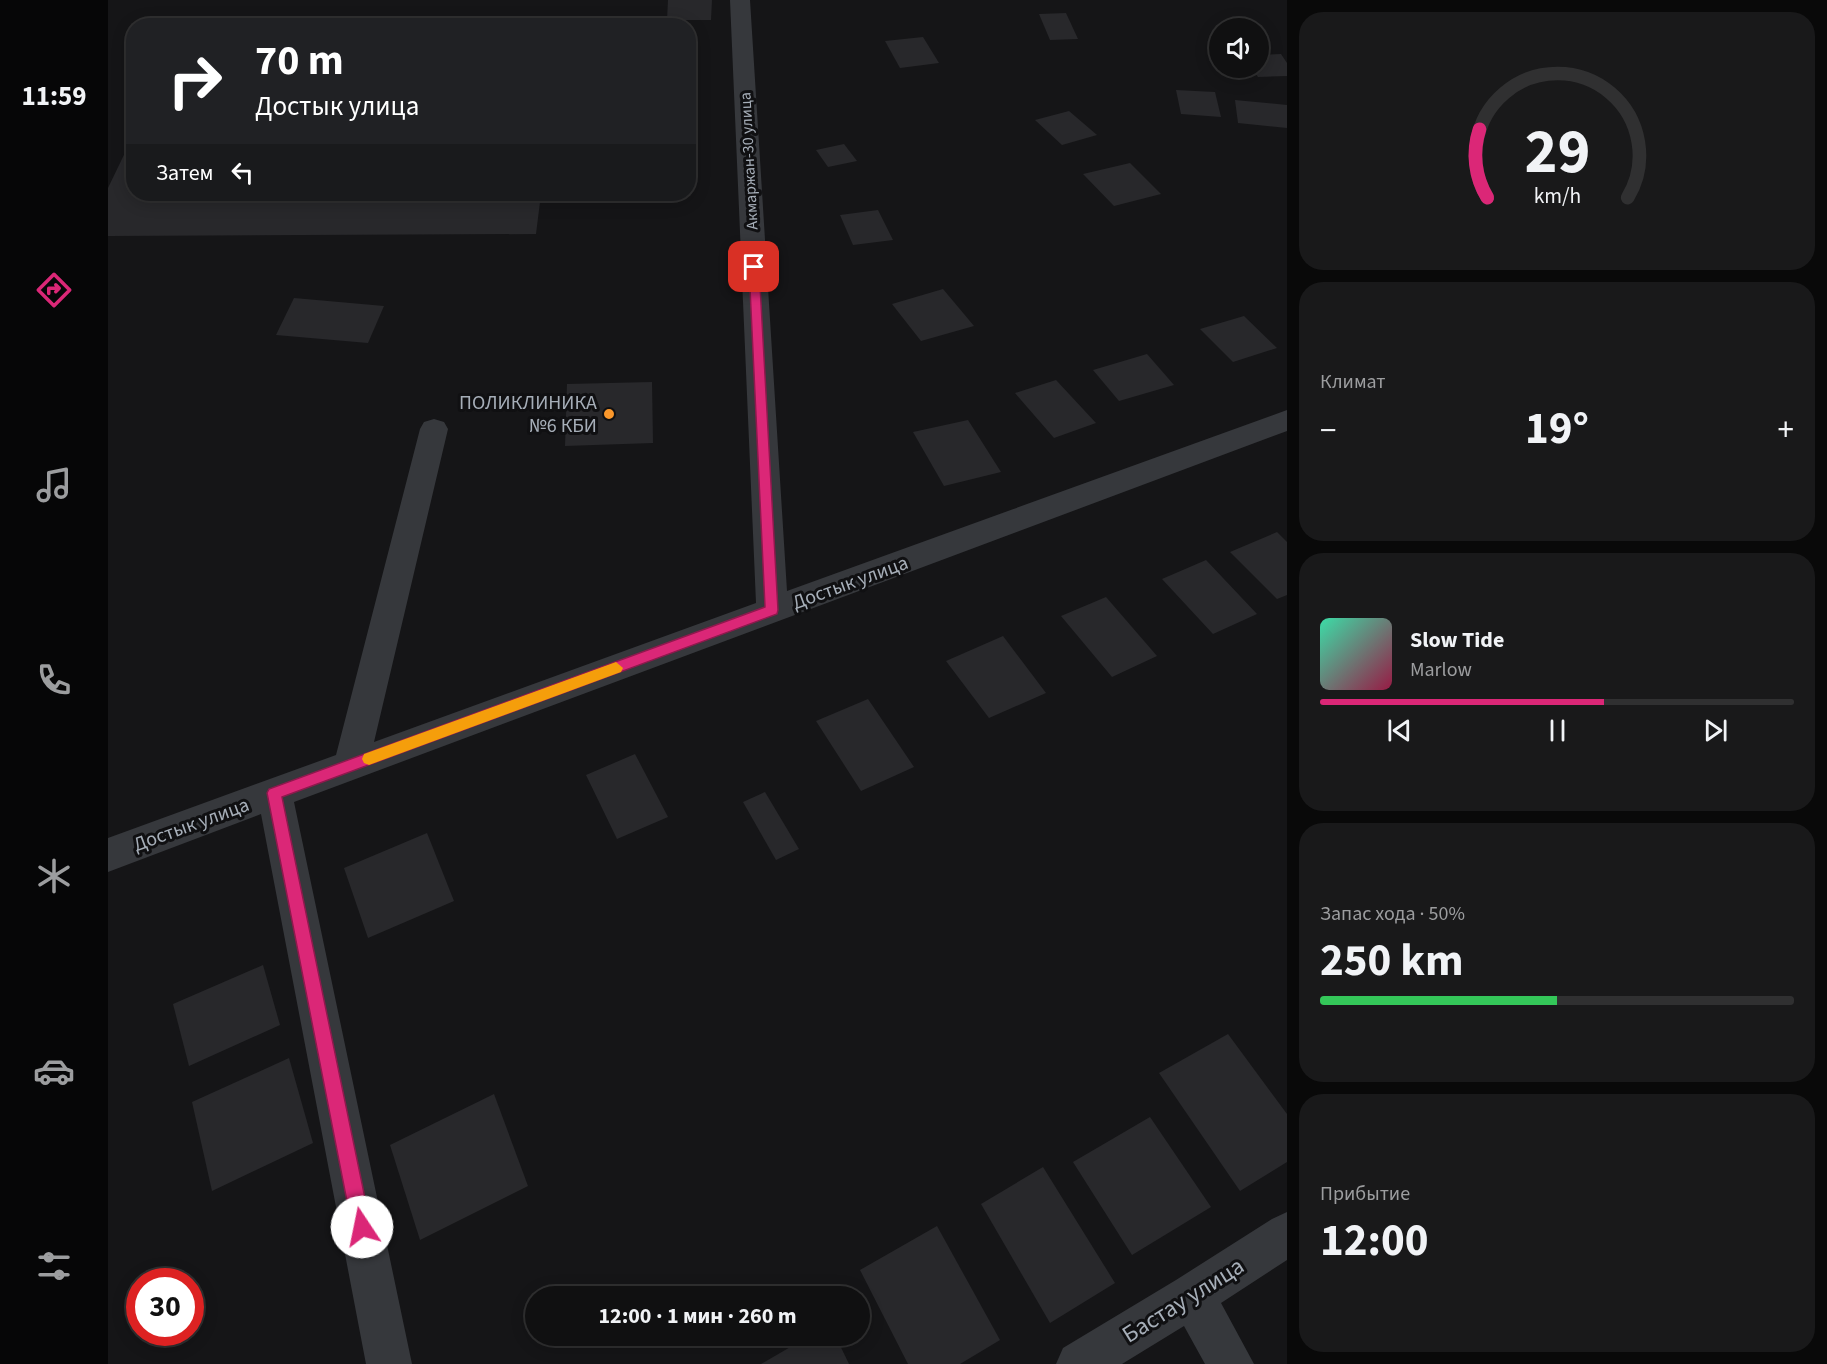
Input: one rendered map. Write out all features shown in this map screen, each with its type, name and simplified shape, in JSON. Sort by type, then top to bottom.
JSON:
[{"type":"street","name":"Акмаржан-30 улица","points":[[740,0],[772,610]]},
{"type":"street","name":"Достык улица","points":[[108,855],[1287,420]]},
{"type":"street","points":[[351,765],[434,429]]},
{"type":"street","points":[[274,793],[389,1364]]},
{"type":"street","name":"Бастау улица","points":[[1079,1364],[1192,1296],[1287,1234]]},
{"type":"street","points":[[1192,1296],[1231,1364]]},
{"type":"building","points":[[668,0],[712,0],[711,20],[667,18]]},
{"type":"building","points":[[1066,13],[1078,39],[1050,40],[1039,14]]},
{"type":"building","points":[[923,37],[939,63],[900,68],[885,41]]},
{"type":"building","points":[[1281,54],[1287,63],[1287,76],[1269,77],[1269,55]]},
{"type":"building","points":[[1176,90],[1215,92],[1221,117],[1181,114]]},
{"type":"building","points":[[1235,100],[1287,105],[1287,128],[1238,123]]},
{"type":"building","points":[[1069,111],[1097,135],[1062,145],[1035,120]]},
{"type":"building","points":[[844,144],[857,161],[828,167],[816,150]]},
{"type":"building","points":[[126,151],[126,201],[540,201],[536,234],[108,236],[108,188]]},
{"type":"building","points":[[1130,163],[1161,194],[1114,206],[1083,174]]},
{"type":"building","points":[[878,210],[893,240],[853,245],[840,215]]},
{"type":"building","points":[[943,289],[974,326],[921,341],[892,304]]},
{"type":"building","points":[[294,298],[384,306],[368,343],[276,335]]},
{"type":"building","points":[[1244,316],[1277,348],[1233,362],[1200,329]]},
{"type":"building","points":[[1147,354],[1174,385],[1119,401],[1093,370]]},
{"type":"building","points":[[1056,380],[1096,423],[1054,438],[1015,393]]},
{"type":"building","name":"ПОЛИКЛИНИКА №6 КБИ","points":[[652,382],[653,443],[565,446],[567,384]]},
{"type":"building","points":[[968,420],[1001,472],[944,486],[913,432]]},
{"type":"building","points":[[1277,532],[1287,542],[1287,595],[1277,599],[1230,552]]},
{"type":"building","points":[[1206,560],[1257,614],[1213,634],[1162,579]]},
{"type":"building","points":[[1106,597],[1157,656],[1112,677],[1061,616]]},
{"type":"building","points":[[1003,636],[1046,693],[989,718],[946,661]]},
{"type":"building","points":[[868,699],[914,767],[861,791],[816,721]]},
{"type":"building","points":[[635,754],[668,817],[617,839],[586,775]]},
{"type":"building","points":[[765,792],[799,849],[776,860],[743,802]]},
{"type":"building","points":[[427,833],[454,901],[368,938],[344,868]]},
{"type":"building","points":[[263,965],[280,1025],[189,1066],[173,1004]]},
{"type":"building","points":[[1228,1034],[1287,1114],[1287,1162],[1240,1191],[1159,1073]]},
{"type":"building","points":[[289,1058],[313,1143],[212,1191],[192,1102]]},
{"type":"building","points":[[494,1094],[528,1186],[420,1240],[390,1145]]},
{"type":"building","points":[[1150,1117],[1211,1207],[1132,1255],[1073,1162]]},
{"type":"building","points":[[1043,1167],[1115,1283],[1050,1323],[981,1204]]},
{"type":"building","points":[[937,1226],[1000,1340],[960,1364],[908,1364],[860,1270]]},
{"type":"building","points":[[792,1346],[840,1346],[849,1364],[761,1364]]},
{"type":"slow traffic","points":[[369,759],[616,668]]},
{"type":"place","name":"ПОЛИКЛИНИКА №6 КБИ","points":[[609,414]]},
{"type":"route","points":[[362,1227],[274,793],[772,610],[754,267]]}]
